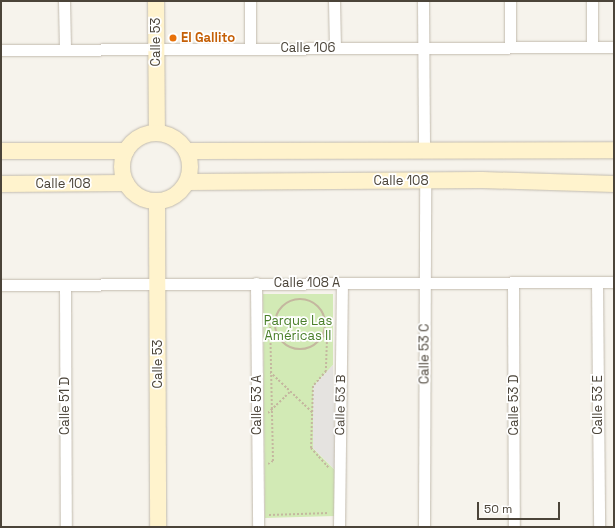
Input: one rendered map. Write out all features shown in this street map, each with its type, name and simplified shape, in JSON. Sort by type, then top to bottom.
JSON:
[{"type":"main road","name":"Calle 53","points":[[156,1],[157,132]]},
{"type":"main road","points":[[157,132],[169,134],[180,141],[187,151],[191,167],[187,182],[180,192],[169,199],[157,201],[139,197],[126,183],[122,161],[126,151],[139,137],[157,132]]},
{"type":"main road","points":[[187,151],[614,150]]},
{"type":"main road","points":[[1,152],[126,151]]},
{"type":"main road","name":"Calle 108","points":[[187,182],[425,181],[614,184]]},
{"type":"main road","name":"Calle 108","points":[[1,184],[126,183]]},
{"type":"main road","name":"Calle 53","points":[[157,201],[158,527]]},
{"type":"street","points":[[64,1],[65,49]]},
{"type":"street","points":[[250,1],[250,48]]},
{"type":"street","points":[[334,1],[335,48]]},
{"type":"street","points":[[423,1],[424,150]]},
{"type":"street","points":[[510,1],[510,47]]},
{"type":"street","points":[[592,1],[592,47]]},
{"type":"street","name":"Calle 106","points":[[1,50],[614,47]]},
{"type":"street","name":"Calle 53 C","points":[[424,527],[426,283],[425,181]]},
{"type":"street","name":"Calle 53 D","points":[[513,282],[514,527]]},
{"type":"street","name":"Calle 53 E","points":[[597,282],[599,527]]},
{"type":"street","name":"Calle 108 A","points":[[1,286],[614,282]]},
{"type":"street","name":"Calle 53 B","points":[[339,527],[342,283]]},
{"type":"street","name":"Calle 53 A","points":[[256,284],[258,527]]},
{"type":"street","name":"Calle 51 D","points":[[65,285],[66,527]]},
{"type":"path","points":[[273,461],[270,322],[280,309],[290,301],[302,299],[310,300],[317,305],[325,320],[322,336],[310,348],[302,350],[290,347],[280,340],[276,333],[276,316]]},
{"type":"path","points":[[322,336],[327,338],[326,371],[313,386],[311,448],[333,472]]},
{"type":"path","points":[[256,359],[313,413]]},
{"type":"path","points":[[257,423],[290,392]]},
{"type":"path","points":[[265,515],[332,513]]},
{"type":"green space","name":"Parque Las Américas II","points":[[263,294],[333,294],[333,365],[313,387],[313,448],[335,470],[335,516],[265,518]]},
{"type":"shaded area","points":[[333,365],[335,470],[313,448],[313,386]]},
{"type":"place","name":"El Gallito","points":[[173,38]]}]
